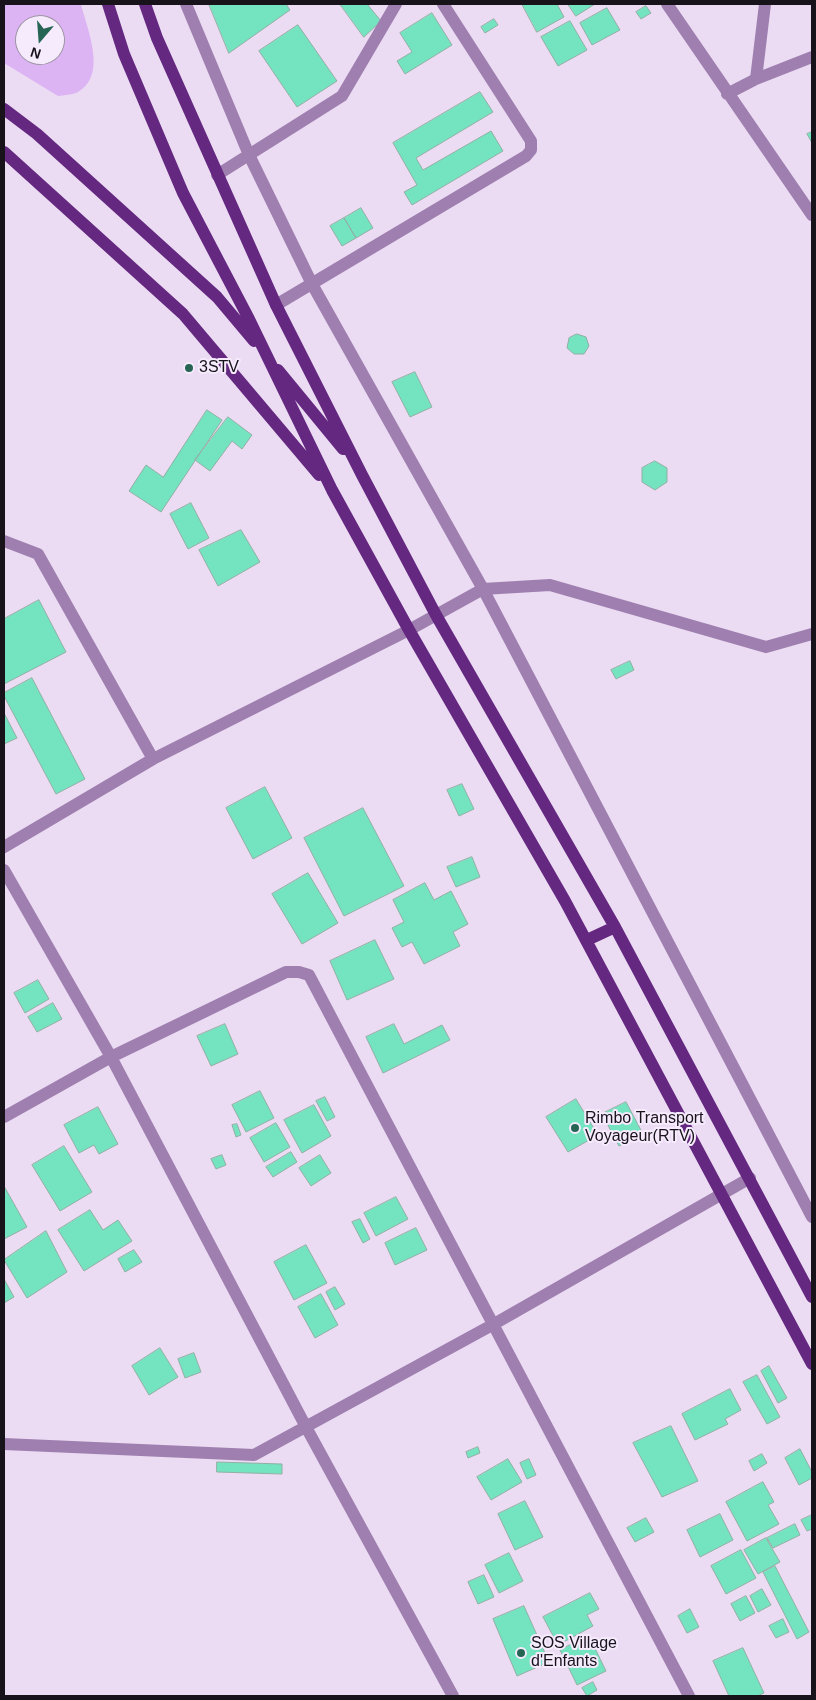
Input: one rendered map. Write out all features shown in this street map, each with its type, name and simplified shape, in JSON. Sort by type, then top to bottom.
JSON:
[{"type":"main road","points":[[108,4],[124,54],[183,193],[266,355],[332,490],[409,630],[586,940],[723,1193],[812,1364]]},
{"type":"main road","points":[[145,4],[157,38],[276,305],[362,475],[436,615],[615,928],[812,1297]]},
{"type":"main road","points":[[4,109],[37,134],[216,297],[316,414],[362,475]]},
{"type":"main road","points":[[4,152],[183,314],[332,490]]},
{"type":"main road","points":[[586,940],[615,928]]},
{"type":"street","points":[[186,4],[248,155],[312,284],[483,589],[812,1217]]},
{"type":"street","points":[[217,175],[342,96],[396,4]]},
{"type":"street","points":[[276,305],[526,156],[531,150],[531,141],[443,4]]},
{"type":"street","points":[[667,4],[812,215]]},
{"type":"street","points":[[756,79],[766,4]]},
{"type":"street","points":[[728,94],[756,79],[812,57]]},
{"type":"street","points":[[4,541],[38,554],[153,759]]},
{"type":"street","points":[[4,847],[153,759],[409,630],[483,589],[550,585],[766,648],[812,634]]},
{"type":"street","points":[[4,870],[111,1057],[306,1427],[453,1696]]},
{"type":"street","points":[[4,1117],[111,1057],[286,972],[299,972],[309,975],[689,1696]]},
{"type":"street","points":[[4,1444],[254,1454],[494,1324],[750,1178]]},
{"type":"shaded area","points":[[4,4],[81,4],[91,38],[94,63],[92,75],[87,84],[78,92],[58,96],[4,63]]},
{"type":"building","points":[[209,4],[286,4],[290,10],[229,53]]},
{"type":"building","points":[[340,4],[367,4],[381,21],[364,37]]},
{"type":"building","points":[[522,4],[557,4],[564,17],[537,32]]},
{"type":"building","points":[[568,4],[595,4],[576,16]]},
{"type":"building","points":[[646,6],[651,13],[641,19],[636,12]]},
{"type":"building","points":[[607,8],[620,30],[592,45],[580,23]]},
{"type":"building","points":[[432,13],[452,45],[405,74],[397,61],[412,52],[400,33]]},
{"type":"building","points":[[494,19],[498,25],[485,33],[481,27]]},
{"type":"building","points":[[570,21],[587,50],[558,66],[541,37]]},
{"type":"building","points":[[298,25],[337,81],[297,107],[259,51]]},
{"type":"building","points":[[480,92],[493,112],[416,158],[423,170],[491,131],[503,151],[412,205],[404,192],[417,185],[393,143]]},
{"type":"building","points":[[812,132],[812,143],[807,134]]},
{"type":"building","points":[[361,208],[373,228],[356,238],[344,218]]},
{"type":"building","points":[[344,218],[356,238],[342,246],[330,226]]},
{"type":"building","points":[[577,334],[586,337],[589,346],[584,354],[574,354],[567,348],[569,338]]},
{"type":"building","points":[[415,372],[432,407],[410,417],[392,382]]},
{"type":"building","points":[[207,410],[222,420],[161,512],[129,491],[146,465],[163,477]]},
{"type":"building","points":[[228,417],[252,435],[242,449],[232,441],[210,471],[195,460]]},
{"type":"building","points":[[655,461],[667,468],[667,482],[655,490],[642,482],[642,468]]},
{"type":"building","points":[[191,503],[209,538],[188,549],[170,514]]},
{"type":"building","points":[[241,530],[260,562],[218,586],[199,550]]},
{"type":"building","points":[[39,600],[66,652],[4,684],[4,619]]},
{"type":"building","points":[[630,661],[634,670],[616,679],[611,670]]},
{"type":"building","points":[[32,678],[85,779],[56,794],[4,696],[4,693]]},
{"type":"building","points":[[4,713],[17,738],[4,744]]},
{"type":"building","points":[[462,784],[474,809],[459,816],[447,790]]},
{"type":"building","points":[[265,787],[292,838],[253,859],[226,808]]},
{"type":"building","points":[[363,808],[404,886],[344,916],[304,838]]},
{"type":"building","points":[[472,857],[480,877],[456,887],[447,867]]},
{"type":"building","points":[[308,873],[338,923],[302,944],[272,894]]},
{"type":"building","points":[[425,883],[434,900],[451,891],[468,924],[453,932],[460,946],[424,964],[412,942],[402,947],[392,928],[404,922],[393,900]]},
{"type":"building","points":[[375,940],[394,979],[347,1000],[330,961]]},
{"type":"building","points":[[38,980],[49,999],[25,1013],[14,993]]},
{"type":"building","points":[[53,1003],[62,1019],[37,1032],[28,1017]]},
{"type":"building","points":[[225,1024],[238,1054],[211,1066],[197,1036]]},
{"type":"building","points":[[394,1024],[404,1044],[442,1025],[450,1040],[383,1073],[366,1037]]},
{"type":"building","points":[[260,1091],[274,1118],[246,1132],[232,1105]]},
{"type":"building","points":[[325,1097],[335,1117],[327,1121],[316,1101]]},
{"type":"building","points":[[576,1099],[598,1135],[568,1152],[546,1117]]},
{"type":"building","points":[[626,1102],[643,1134],[619,1146],[602,1114]]},
{"type":"building","points":[[314,1105],[331,1136],[302,1153],[284,1120]]},
{"type":"building","points":[[98,1107],[118,1144],[99,1154],[94,1145],[79,1153],[64,1125]]},
{"type":"building","points":[[276,1123],[290,1147],[264,1162],[250,1138]]},
{"type":"building","points":[[237,1124],[241,1135],[236,1137],[232,1125]]},
{"type":"building","points":[[64,1146],[92,1192],[60,1211],[32,1165]]},
{"type":"building","points":[[291,1152],[297,1162],[273,1177],[266,1167]]},
{"type":"building","points":[[222,1155],[226,1165],[216,1169],[211,1159]]},
{"type":"building","points":[[320,1155],[331,1173],[311,1186],[299,1168]]},
{"type":"building","points":[[4,1186],[27,1227],[4,1239]]},
{"type":"building","points":[[396,1197],[408,1219],[376,1236],[364,1213]]},
{"type":"building","points":[[90,1210],[103,1230],[118,1220],[132,1241],[84,1271],[58,1230]]},
{"type":"building","points":[[360,1219],[370,1239],[363,1243],[352,1222]]},
{"type":"building","points":[[416,1228],[427,1250],[395,1265],[385,1243]]},
{"type":"building","points":[[46,1231],[67,1272],[27,1298],[4,1260]]},
{"type":"building","points":[[306,1245],[327,1283],[294,1300],[274,1262]]},
{"type":"building","points":[[134,1250],[142,1262],[125,1272],[118,1259]]},
{"type":"building","points":[[4,1279],[14,1297],[4,1303]]},
{"type":"building","points":[[335,1287],[345,1304],[335,1310],[326,1292]]},
{"type":"building","points":[[321,1294],[338,1325],[315,1338],[298,1307]]},
{"type":"building","points":[[160,1348],[178,1377],[149,1395],[132,1366]]},
{"type":"building","points":[[194,1353],[201,1372],[185,1378],[178,1359]]},
{"type":"building","points":[[769,1366],[787,1398],[778,1403],[761,1371]]},
{"type":"building","points":[[757,1375],[780,1417],[767,1424],[743,1382]]},
{"type":"building","points":[[730,1389],[741,1410],[725,1419],[728,1424],[695,1440],[682,1414]]},
{"type":"building","points":[[671,1426],[698,1481],[662,1497],[633,1443]]},
{"type":"building","points":[[478,1447],[480,1453],[468,1458],[466,1452]]},
{"type":"building","points":[[800,1449],[812,1472],[812,1478],[799,1485],[785,1458]]},
{"type":"building","points":[[762,1454],[767,1463],[754,1471],[749,1461]]},
{"type":"building","points":[[508,1459],[522,1482],[491,1500],[477,1477]]},
{"type":"building","points":[[529,1459],[536,1475],[527,1479],[520,1463]]},
{"type":"building","points":[[217,1462],[282,1464],[282,1474],[217,1472]]},
{"type":"building","points":[[763,1482],[774,1502],[768,1505],[779,1524],[747,1541],[726,1502]]},
{"type":"building","points":[[525,1501],[543,1537],[515,1550],[498,1514]]},
{"type":"building","points":[[720,1514],[733,1540],[700,1557],[687,1530]]},
{"type":"building","points":[[812,1515],[812,1529],[807,1531],[801,1520]]},
{"type":"building","points":[[646,1518],[654,1532],[635,1542],[627,1528]]},
{"type":"building","points":[[795,1524],[800,1535],[773,1548],[767,1538]]},
{"type":"building","points":[[766,1538],[780,1562],[758,1574],[744,1550]]},
{"type":"building","points":[[741,1550],[756,1578],[726,1594],[711,1566]]},
{"type":"building","points":[[509,1553],[523,1581],[499,1593],[485,1565]]},
{"type":"building","points":[[775,1566],[809,1632],[797,1639],[763,1572]]},
{"type":"building","points":[[484,1575],[494,1597],[478,1604],[468,1582]]},
{"type":"building","points":[[762,1589],[771,1605],[758,1612],[750,1596]]},
{"type":"building","points":[[590,1593],[599,1609],[587,1615],[593,1626],[558,1645],[543,1617]]},
{"type":"building","points":[[746,1596],[755,1613],[740,1621],[731,1604]]},
{"type":"building","points":[[524,1606],[549,1662],[517,1676],[493,1619]]},
{"type":"building","points":[[690,1609],[699,1627],[687,1633],[678,1616]]},
{"type":"building","points":[[783,1619],[789,1632],[776,1638],[769,1626]]},
{"type":"building","points":[[589,1636],[606,1671],[577,1685],[560,1650]]},
{"type":"building","points":[[743,1648],[764,1693],[757,1696],[729,1696],[713,1661]]},
{"type":"building","points":[[593,1682],[597,1690],[587,1696],[582,1688]]},
{"type":"place","name":"3STV","points":[[189,368]]},
{"type":"place","name":"Rimbo Transport Voyageur(RTV)","points":[[575,1128]]},
{"type":"place","name":"SOS Village d'Enfants","points":[[521,1653]]}]
